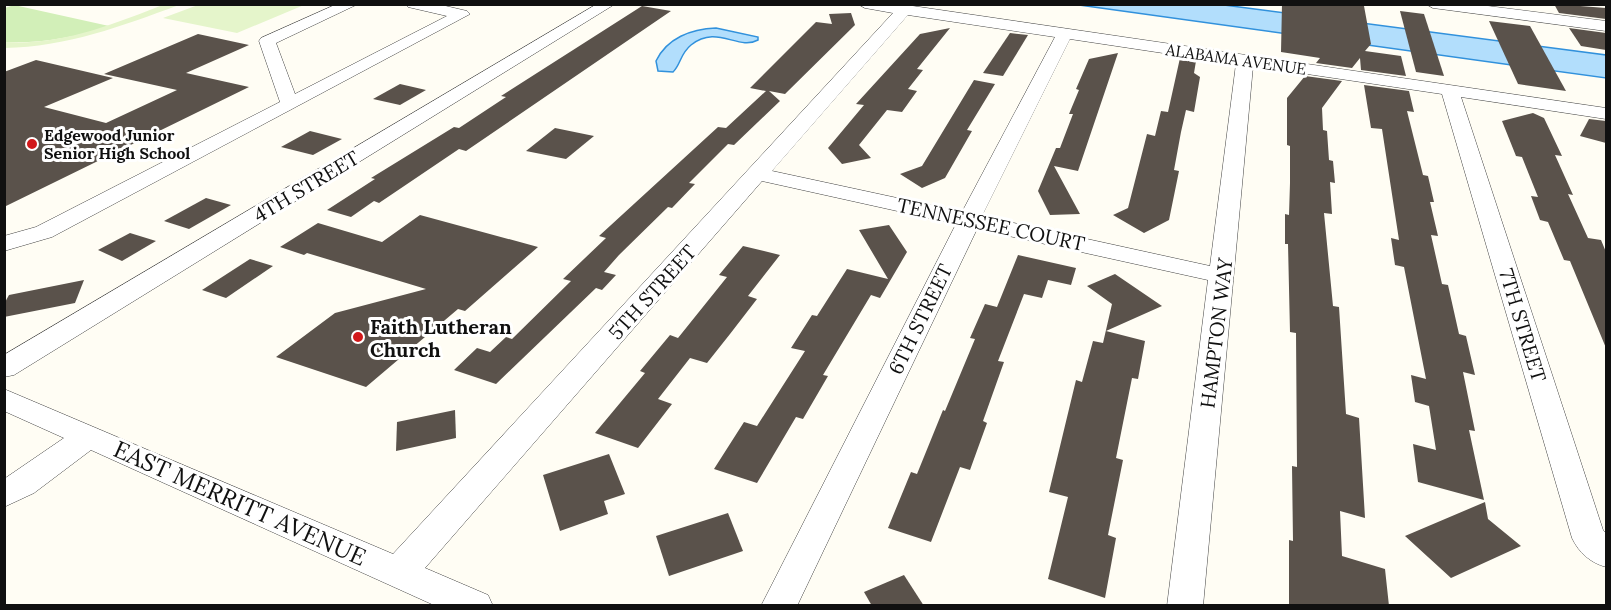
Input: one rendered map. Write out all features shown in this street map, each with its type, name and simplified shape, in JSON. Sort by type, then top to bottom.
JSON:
[{"type":"street","points":[[290,104],[267,41],[351,4]]},
{"type":"street","points":[[4,244],[44,232],[462,14],[444,7],[412,4]]},
{"type":"street","name":"4TH STREET","points":[[4,368],[608,4]]},
{"type":"street","name":"ALABAMA AVENUE","points":[[865,4],[1606,114]]},
{"type":"street","points":[[1433,4],[1606,26]]},
{"type":"street","name":"5TH STREET","points":[[399,572],[904,10]]},
{"type":"street","name":"6TH STREET","points":[[779,606],[969,219],[1064,34]]},
{"type":"street","name":"HAMPTON WAY","points":[[1185,606],[1245,60]]},
{"type":"street","name":"7TH STREET","points":[[1450,91],[1589,538],[1606,553]]},
{"type":"street","name":"TENNESSEE COURT","points":[[759,174],[1223,276]]},
{"type":"street","name":"EAST MERRITT AVENUE","points":[[4,399],[475,606]]},
{"type":"street","points":[[4,494],[23,484],[88,436]]},
{"type":"green space","points":[[165,4],[179,5],[94,34],[50,44],[5,48],[5,42],[46,41],[86,32]]},
{"type":"green space","points":[[14,5],[109,26],[58,39],[5,42],[5,8]]},
{"type":"green space","points":[[198,5],[304,5],[237,33],[163,18]]},
{"type":"water","points":[[1079,5],[1224,5],[1606,55],[1606,78]]},
{"type":"water","points":[[716,28],[758,37],[758,40],[750,43],[718,37],[701,39],[687,48],[673,72],[658,71],[656,61],[666,46],[689,33]]},
{"type":"building","points":[[1282,4],[1364,6],[1371,44],[1365,51],[1401,56],[1406,76],[1361,70],[1360,58],[1352,68],[1316,63],[1320,58],[1281,52]]},
{"type":"building","points":[[1554,4],[1606,8],[1606,19],[1559,13]]},
{"type":"building","points":[[642,6],[671,11],[466,151],[459,149],[379,203],[374,201],[351,217],[327,210],[375,179],[371,178],[454,127],[459,128],[506,97],[501,96]]},
{"type":"building","points":[[1400,11],[1424,14],[1444,76],[1416,72]]},
{"type":"building","points":[[851,13],[855,25],[785,94],[769,91],[780,101],[734,145],[728,144],[689,183],[695,184],[672,208],[668,207],[619,255],[604,272],[616,275],[602,290],[596,288],[496,384],[454,370],[477,348],[490,352],[506,337],[512,339],[571,281],[563,279],[606,238],[599,236],[718,127],[726,128],[766,91],[750,88],[816,22],[832,24],[829,14]]},
{"type":"building","points":[[1489,21],[1530,26],[1566,91],[1518,84]]},
{"type":"building","points":[[950,28],[917,69],[923,70],[908,89],[917,91],[902,112],[887,110],[859,145],[871,158],[842,164],[828,148],[864,105],[856,104],[920,34]]},
{"type":"building","points":[[1569,28],[1606,33],[1606,50],[1581,46]]},
{"type":"building","points":[[1010,33],[1028,35],[1003,76],[983,73]]},
{"type":"building","points":[[198,34],[249,45],[186,73],[249,87],[4,207],[4,72],[36,60],[113,78],[44,107],[106,123],[177,90],[104,74]]},
{"type":"building","points":[[1118,53],[1078,171],[1054,166],[1080,214],[1050,215],[1038,191],[1056,148],[1060,148],[1073,114],[1069,114],[1079,90],[1076,89],[1089,59]]},
{"type":"building","points":[[1180,58],[1196,61],[1194,73],[1200,77],[1194,112],[1186,110],[1174,170],[1179,171],[1169,220],[1144,233],[1113,215],[1128,208],[1147,134],[1155,136],[1161,111],[1168,112]]},
{"type":"building","points":[[1305,76],[1342,81],[1322,108],[1323,130],[1327,131],[1329,160],[1333,161],[1335,183],[1330,182],[1332,214],[1324,213],[1333,306],[1339,307],[1346,414],[1359,418],[1365,518],[1340,511],[1342,556],[1385,569],[1389,606],[1289,606],[1289,540],[1293,541],[1292,466],[1297,467],[1296,333],[1290,332],[1288,244],[1285,244],[1285,214],[1289,215],[1290,183],[1287,98]]},
{"type":"building","points":[[974,80],[995,84],[967,130],[972,131],[945,178],[922,188],[900,174],[922,166]]},
{"type":"building","points":[[400,84],[426,90],[400,105],[373,99]]},
{"type":"building","points":[[1364,85],[1409,91],[1414,112],[1407,111],[1423,175],[1428,176],[1434,202],[1430,202],[1438,236],[1431,235],[1442,284],[1448,285],[1459,334],[1466,336],[1475,375],[1463,372],[1475,431],[1469,430],[1484,500],[1418,482],[1413,444],[1436,450],[1429,406],[1415,402],[1411,375],[1426,379],[1404,267],[1395,265],[1391,238],[1399,240],[1382,129],[1371,128]]},
{"type":"building","points":[[1533,113],[1544,118],[1562,156],[1555,155],[1573,195],[1568,194],[1588,238],[1601,240],[1606,252],[1606,348],[1570,261],[1564,260],[1548,222],[1540,220],[1531,196],[1538,197],[1522,157],[1516,156],[1502,121]]},
{"type":"building","points":[[1589,119],[1606,121],[1606,143],[1580,136]]},
{"type":"building","points":[[555,128],[594,136],[566,159],[526,151]]},
{"type":"building","points":[[310,131],[342,139],[313,155],[281,147]]},
{"type":"building","points":[[206,198],[231,205],[189,229],[164,221]]},
{"type":"building","points":[[420,215],[538,247],[465,311],[458,309],[366,387],[276,357],[335,313],[426,289],[280,247],[318,223],[382,242]]},
{"type":"building","points":[[889,225],[907,252],[880,298],[871,295],[823,375],[828,376],[803,419],[796,417],[757,483],[714,469],[744,422],[757,426],[805,351],[791,348],[812,315],[817,316],[847,269],[888,279],[859,230]]},
{"type":"building","points":[[130,233],[156,241],[122,261],[98,250]]},
{"type":"building","points":[[743,246],[780,255],[748,296],[757,299],[730,334],[707,363],[690,358],[658,399],[672,404],[638,448],[595,433],[645,373],[640,371],[670,335],[678,338],[727,277],[719,275]]},
{"type":"building","points":[[1018,255],[1076,268],[1071,285],[1048,280],[1042,298],[1024,294],[998,361],[1004,362],[983,421],[987,423],[970,470],[960,467],[931,542],[888,528],[911,472],[917,474],[943,410],[945,411],[975,339],[970,338],[985,304],[997,307]]},
{"type":"building","points":[[250,259],[273,266],[226,298],[202,290]]},
{"type":"building","points":[[1115,274],[1162,306],[1106,331],[1145,341],[1138,379],[1132,378],[1116,458],[1123,460],[1108,535],[1116,538],[1105,598],[1048,579],[1068,497],[1049,492],[1076,380],[1082,382],[1093,341],[1103,343],[1112,304],[1087,286]]},
{"type":"building","points":[[84,280],[75,303],[4,317],[4,304],[9,295]]},
{"type":"building","points":[[455,410],[456,438],[396,451],[397,422]]},
{"type":"building","points":[[609,454],[625,494],[604,501],[608,514],[560,531],[543,475]]},
{"type":"building","points":[[1485,502],[1488,519],[1521,546],[1451,578],[1405,536]]},
{"type":"building","points":[[728,513],[743,551],[669,576],[656,536]]},
{"type":"building","points":[[904,575],[924,606],[872,606],[864,592]]},
{"type":"place","name":"Edgewood Junior Senior High School","points":[[32,144]]},
{"type":"place","name":"Faith Lutheran Church","points":[[358,337]]}]
